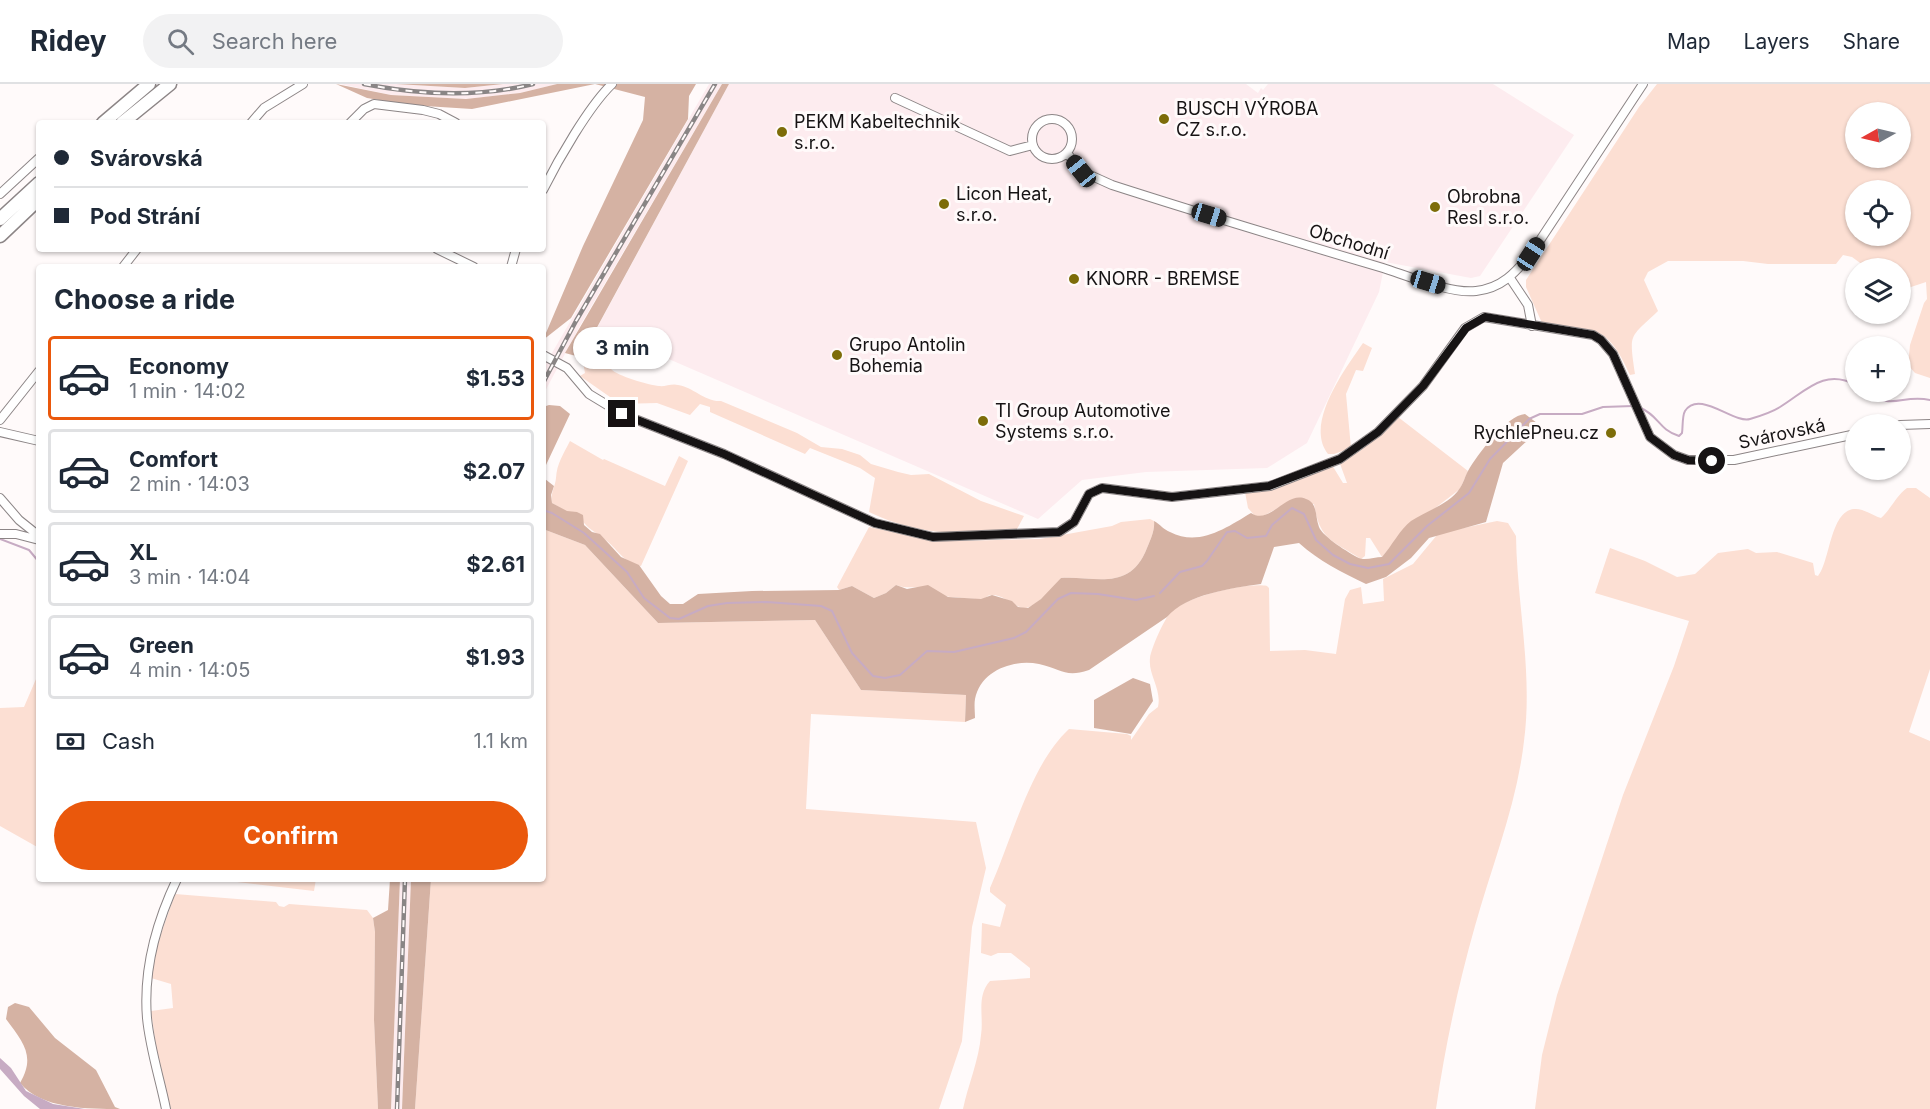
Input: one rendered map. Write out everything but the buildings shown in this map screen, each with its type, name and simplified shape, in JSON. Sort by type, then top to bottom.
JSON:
[{"type":"highway","points":[[107,120],[149,84]]},
{"type":"highway","points":[[126,120],[170,84]]},
{"type":"highway","points":[[0,219],[36,186]]},
{"type":"highway","points":[[0,236],[36,202]]},
{"type":"street","points":[[254,120],[264,108],[303,84]]},
{"type":"street","points":[[547,173],[612,84]]},
{"type":"street","name":"Obchodní","points":[[1067,153],[1081,171],[1112,185],[1451,288],[1482,290],[1497,286],[1510,278],[1531,254],[1643,84]]},
{"type":"street","points":[[896,98],[1010,151],[1033,145]]},
{"type":"street","points":[[353,120],[364,109],[374,104],[423,110],[450,120]]},
{"type":"street","points":[[1058,119],[1069,128],[1072,136],[1071,146],[1067,153],[1061,158],[1046,158],[1038,153],[1033,145],[1033,131],[1038,124],[1044,120],[1058,119]]},
{"type":"street","points":[[0,195],[36,161]]},
{"type":"street","points":[[125,264],[135,252]]},
{"type":"street","points":[[443,252],[468,264]]},
{"type":"street","points":[[546,358],[567,368],[589,394],[622,414],[724,454],[875,523],[933,537],[1059,532],[1074,522],[1089,494],[1102,488],[1172,497],[1269,486],[1340,459],[1378,432],[1423,386],[1466,328],[1485,317],[1532,326],[1528,306],[1510,278]]},
{"type":"street","name":"Svárovská","points":[[1532,326],[1593,335],[1601,340],[1613,354],[1650,437],[1674,455],[1688,460],[1712,461],[1765,454],[1845,436]]},
{"type":"street","points":[[0,420],[36,375]]},
{"type":"street","points":[[1911,425],[1930,424]]},
{"type":"street","points":[[0,432],[36,440]]},
{"type":"street","points":[[0,498],[36,535]]},
{"type":"street","points":[[0,534],[36,538]]},
{"type":"street","points":[[166,1109],[147,1020],[147,969],[163,908],[176,882]]},
{"type":"shaded area","points":[[336,84],[391,95],[466,99],[520,93],[557,84],[595,84],[472,109],[409,105],[367,98]]},
{"type":"shaded area","points":[[340,84],[465,88],[503,84],[557,84],[520,93],[466,99],[391,95]]},
{"type":"shaded area","points":[[396,84],[503,84],[465,88]]},
{"type":"shaded area","points":[[595,84],[696,84],[689,96],[688,119],[571,318],[546,338],[583,246],[643,120],[645,97]]},
{"type":"shaded area","points":[[709,84],[722,84],[581,324],[546,389],[546,364]]},
{"type":"shaded area","points":[[722,84],[729,84],[588,344],[576,356],[565,353]]},
{"type":"shaded area","points":[[729,84],[1246,84],[1258,93],[1268,84],[1493,84],[1574,135],[1480,276],[1471,278],[1385,262],[1379,292],[1307,443],[1267,468],[1146,472],[1082,480],[1038,519],[597,328]]},
{"type":"shaded area","points":[[1657,84],[1930,84],[1930,378],[1915,373],[1911,368],[1911,342],[1927,299],[1926,282],[1911,287],[1911,258],[1853,258],[1843,255],[1836,264],[1668,261],[1648,272],[1644,280],[1658,311],[1633,337],[1635,374],[1630,375],[1621,357],[1605,337],[1586,329],[1542,323],[1526,287],[1526,280],[1639,107]]},
{"type":"shaded area","points":[[1363,343],[1372,348],[1363,371],[1356,370],[1346,394],[1351,448],[1328,454],[1322,442],[1321,428],[1324,413],[1338,382]]},
{"type":"shaded area","points":[[597,345],[604,348],[609,367],[626,377],[654,385],[683,386],[797,433],[821,447],[842,449],[860,455],[871,464],[898,472],[911,475],[929,474],[981,501],[1024,516],[1016,531],[977,533],[924,530],[888,520],[869,512],[875,478],[860,468],[810,448],[805,454],[710,412],[710,407],[700,404],[690,415],[657,403],[620,404],[580,376],[585,373],[583,362]]},
{"type":"shaded area","points":[[546,406],[560,406],[570,414],[546,465]]},
{"type":"shaded area","points":[[1525,414],[1537,423],[1528,440],[1503,463],[1486,522],[1429,538],[1411,558],[1386,577],[1366,584],[1322,561],[1299,543],[1274,547],[1261,584],[1211,593],[1186,603],[1089,670],[1069,673],[1029,663],[1009,665],[999,669],[991,674],[978,689],[975,718],[965,722],[966,695],[861,690],[815,620],[658,623],[585,545],[546,530],[546,480],[554,486],[551,495],[552,503],[567,511],[583,515],[584,525],[592,532],[600,534],[621,557],[639,565],[661,596],[670,604],[683,604],[698,594],[839,590],[852,586],[874,598],[886,593],[896,585],[907,589],[928,585],[948,597],[981,599],[992,595],[1012,601],[1018,607],[1028,608],[1041,599],[1061,578],[1111,579],[1131,571],[1140,562],[1147,548],[1154,521],[1168,531],[1181,536],[1202,537],[1222,530],[1251,513],[1258,516],[1265,515],[1292,499],[1310,501],[1321,531],[1349,552],[1361,559],[1382,557],[1407,524],[1456,494],[1478,455],[1501,428]]},
{"type":"shaded area","points":[[1398,417],[1468,471],[1460,489],[1405,527],[1382,557],[1370,538],[1366,538],[1365,556],[1361,559],[1335,543],[1320,526],[1314,504],[1280,507],[1263,516],[1255,516],[1248,508],[1245,492],[1332,465],[1343,483],[1347,483],[1339,461],[1360,451]]},
{"type":"shaded area","points":[[570,441],[603,460],[665,486],[679,456],[688,461],[641,566],[625,559],[587,526],[577,512],[567,512],[552,503],[558,468]]},
{"type":"shaded area","points":[[1907,488],[1916,488],[1930,498],[1930,669],[1909,732],[1930,741],[1930,1109],[1535,1109],[1542,1055],[1557,995],[1623,795],[1674,666],[1689,621],[1595,593],[1610,548],[1645,561],[1677,577],[1695,574],[1718,553],[1748,549],[1756,553],[1777,552],[1813,563],[1815,575],[1818,576],[1835,527],[1846,512],[1854,509],[1861,510],[1881,518]]},
{"type":"shaded area","points":[[1150,519],[1154,521],[1151,538],[1140,562],[1131,571],[1111,579],[1061,578],[1040,600],[1026,608],[996,595],[983,599],[950,597],[920,587],[896,585],[886,593],[874,598],[852,586],[839,590],[837,587],[869,527],[922,538],[957,541],[1040,539],[1112,526],[1121,522]]},
{"type":"shaded area","points":[[1497,521],[1508,523],[1516,536],[1526,664],[1524,741],[1510,811],[1475,926],[1458,994],[1436,1109],[963,1109],[980,1044],[982,1000],[986,987],[990,981],[1030,978],[1030,968],[1011,953],[998,953],[991,956],[981,953],[982,923],[1000,927],[1006,905],[990,892],[990,888],[1023,804],[1043,762],[1069,729],[1127,734],[1131,736],[1131,740],[1149,714],[1158,707],[1159,700],[1150,658],[1158,634],[1171,612],[1202,596],[1245,586],[1267,586],[1269,588],[1270,651],[1305,650],[1336,654],[1345,599],[1350,590],[1361,587],[1363,604],[1384,601],[1383,579],[1413,564],[1437,535]]},
{"type":"shaded area","points":[[546,530],[585,545],[658,623],[815,620],[861,690],[966,695],[965,722],[811,714],[806,809],[976,822],[986,868],[972,927],[962,1041],[939,1109],[415,1109],[431,882],[546,882]]},
{"type":"shaded area","points":[[1133,678],[1150,684],[1153,701],[1131,734],[1094,728],[1094,700]]},
{"type":"shaded area","points":[[36,679],[36,846],[0,826],[0,708],[24,707]]},
{"type":"shaded area","points":[[238,882],[316,882],[314,891]]},
{"type":"shaded area","points":[[390,882],[400,882],[391,1109],[378,1109],[373,918],[388,910]]},
{"type":"shaded area","points":[[400,882],[411,882],[402,1109],[391,1109]]},
{"type":"shaded area","points":[[411,882],[431,882],[415,1109],[402,1109]]},
{"type":"shaded area","points":[[175,894],[276,902],[279,906],[284,907],[289,904],[367,910],[373,918],[375,932],[374,1020],[378,1109],[171,1109],[158,1060],[151,1011],[173,1008],[171,984],[151,978],[156,948]]},
{"type":"shaded area","points":[[15,1003],[29,1007],[55,1038],[96,1070],[115,1107],[120,1109],[80,1108],[52,1103],[29,1092],[20,1083],[25,1073],[27,1057],[22,1042],[6,1019],[8,1007]]},
{"type":"shaded area","points":[[0,1058],[11,1068],[26,1091],[53,1104],[85,1109],[40,1109],[24,1096],[0,1069]]},
{"type":"waterway","points":[[1641,408],[1667,430],[1679,436],[1682,433],[1684,413],[1691,405],[1708,405],[1735,417],[1750,419],[1777,409],[1825,380],[1845,380]]},
{"type":"waterway","points":[[1911,399],[1930,400]]},
{"type":"waterway","points":[[1160,593],[1180,572],[1202,566],[1227,532],[1235,531],[1247,538],[1266,536],[1272,525],[1292,508],[1304,514],[1316,540],[1333,555],[1350,564],[1368,568],[1389,564],[1427,526],[1469,493],[1490,459],[1529,419],[1540,414],[1582,414],[1603,407],[1633,406]]},
{"type":"waterway","points":[[546,511],[584,533],[627,572],[644,598],[670,618],[679,619],[708,606],[727,603],[767,602],[821,606],[832,611],[852,653],[873,676],[885,678],[900,675],[927,651],[954,652],[1014,638],[1026,632],[1058,599],[1071,593],[1098,594],[1136,600],[1154,596]]},
{"type":"waterway","points":[[0,539],[29,550],[36,558]]},
{"type":"railway","points":[[364,84],[427,93],[470,93],[533,84]]},
{"type":"railway","points":[[546,377],[576,321],[715,84]]},
{"type":"railway","points":[[397,1109],[405,882]]},
{"type":"place","name":"BUSCH VÝROBA CZ s.r.o.","points":[[1164,119]]},
{"type":"place","name":"PEKM Kabeltechnik s.r.o.","points":[[782,132]]},
{"type":"place","name":"Licon Heat, s.r.o.","points":[[944,204]]},
{"type":"place","name":"Obrobna Resl s.r.o.","points":[[1435,207]]},
{"type":"place","name":"KNORR - BREMSE","points":[[1074,279]]},
{"type":"place","name":"Grupo Antolin Bohemia","points":[[837,355]]},
{"type":"place","name":"TI Group Automotive Systems s.r.o.","points":[[983,421]]},
{"type":"place","name":"RychlePneu.cz","points":[[1611,433]]},
{"type":"route","points":[[622,414],[724,454],[875,523],[933,537],[1059,532],[1074,522],[1089,494],[1102,488],[1172,497],[1269,486],[1340,459],[1378,432],[1423,386],[1466,328],[1485,317],[1593,335],[1601,340],[1613,354],[1650,437],[1674,455],[1688,460],[1712,461]]}]
